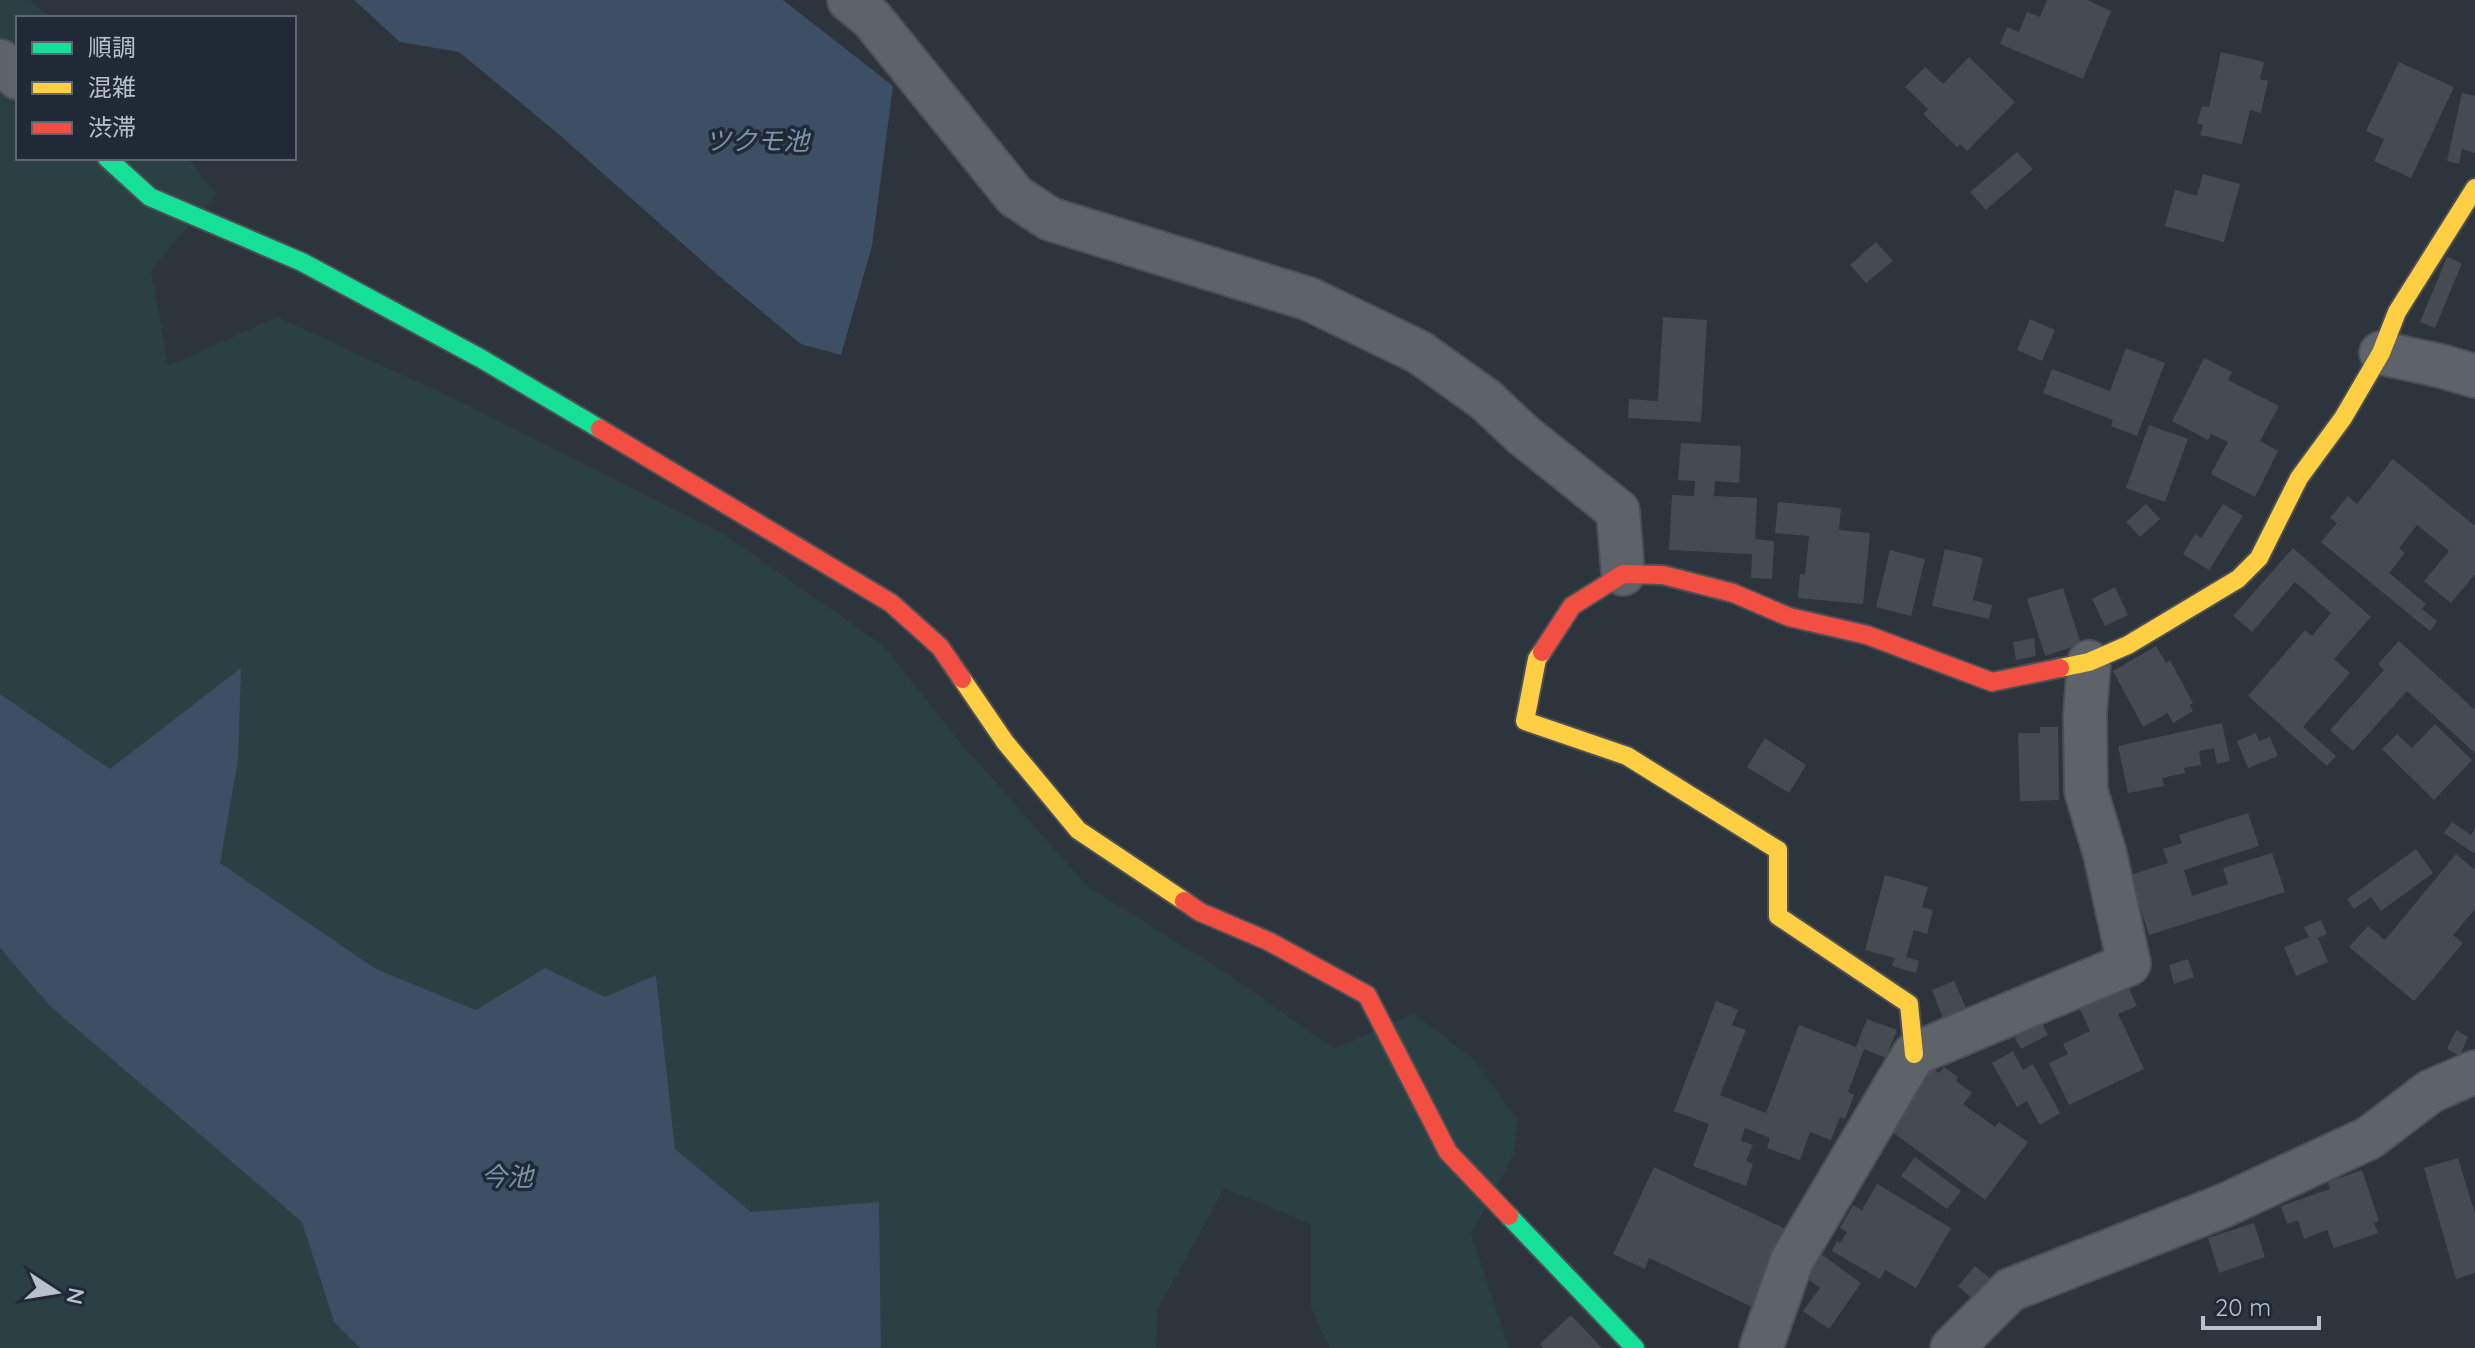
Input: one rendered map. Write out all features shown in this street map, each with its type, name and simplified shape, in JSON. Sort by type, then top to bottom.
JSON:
[{"type":"street","points":[[849,0],[872,19],[1015,196],[1050,219],[1309,299],[1419,352],[1486,400],[1522,434],[1618,511],[1623,574]]},
{"type":"street","points":[[0,61],[16,76]]},
{"type":"street","points":[[109,160],[150,197],[302,262],[480,358],[891,603],[940,647],[1005,742],[1078,830],[1200,912],[1268,941],[1367,995],[1448,1152],[1635,1348]]},
{"type":"street","points":[[1761,1348],[1792,1260],[1914,1054],[1909,1004],[1778,916],[1778,850],[1627,756],[1525,721],[1537,659],[1572,606],[1623,574],[1663,575],[1733,593],[1789,617],[1867,635],[1992,682],[2089,662],[2128,645],[2238,579],[2259,558],[2299,478],[2343,418],[2381,353],[2397,312],[2475,188]]},
{"type":"street","points":[[2381,353],[2475,376]]},
{"type":"street","points":[[1914,1054],[2129,964],[2105,854],[2086,791],[2085,714],[2089,662]]},
{"type":"street","points":[[1952,1348],[2010,1290],[2223,1206],[2369,1138],[2431,1091],[2475,1072]]},
{"type":"green space","points":[[0,0],[29,0],[49,16],[16,16],[16,160],[190,160],[216,194],[151,270],[168,366],[277,317],[463,403],[723,534],[884,646],[958,740],[1087,886],[1229,975],[1334,1049],[1414,1014],[1473,1059],[1518,1120],[1513,1156],[1471,1234],[1509,1348],[1329,1348],[1311,1307],[1311,1224],[1224,1188],[1158,1309],[1156,1348],[881,1348],[879,1202],[751,1212],[675,1149],[656,975],[605,998],[545,968],[476,1010],[376,969],[219,863],[238,760],[110,769],[0,694]]},
{"type":"green space","points":[[0,948],[50,1006],[302,1222],[334,1322],[360,1348],[0,1348]]},
{"type":"water","name":"ツクモ池","points":[[354,0],[783,0],[893,86],[872,246],[841,355],[801,344],[459,52],[400,42]]},
{"type":"water","name":"今池","points":[[241,668],[238,760],[220,863],[376,969],[476,1010],[545,968],[605,997],[656,975],[675,1149],[751,1212],[879,1202],[881,1348],[360,1348],[334,1322],[302,1222],[50,1006],[0,948],[0,694],[110,769]]},
{"type":"building","points":[[2047,0],[2087,0],[2111,11],[2083,79],[2000,44],[2007,27],[2019,32],[2027,12],[2040,17]]},
{"type":"building","points":[[2221,52],[2264,62],[2260,79],[2268,81],[2261,113],[2250,110],[2242,144],[2200,135],[2203,125],[2197,123],[2202,106],[2209,107]]},
{"type":"building","points":[[1969,57],[2015,102],[1967,151],[1960,144],[1957,147],[1923,114],[1928,109],[1905,87],[1925,67],[1943,84]]},
{"type":"building","points":[[2399,62],[2454,87],[2411,178],[2374,161],[2384,139],[2366,131]]},
{"type":"building","points":[[2462,93],[2475,96],[2475,153],[2462,149],[2459,164],[2447,161]]},
{"type":"building","points":[[2017,152],[2033,169],[1986,210],[1970,192]]},
{"type":"building","points":[[2203,174],[2240,184],[2224,242],[2165,226],[2175,190],[2197,196]]},
{"type":"building","points":[[1876,242],[1893,261],[1866,283],[1850,265]]},
{"type":"building","points":[[2447,257],[2462,263],[2435,328],[2420,322]]},
{"type":"building","points":[[1663,317],[1707,320],[1701,422],[1628,418],[1629,399],[1658,401]]},
{"type":"building","points":[[2030,319],[2055,330],[2042,361],[2017,350]]},
{"type":"building","points":[[2126,348],[2165,363],[2137,436],[2111,426],[2113,420],[2043,393],[2052,369],[2110,391]]},
{"type":"building","points":[[2204,358],[2232,372],[2228,380],[2279,406],[2260,441],[2278,451],[2255,497],[2211,474],[2228,442],[2211,434],[2208,440],[2172,421]]},
{"type":"building","points":[[2149,425],[2188,439],[2165,502],[2126,488]]},
{"type":"building","points":[[1681,443],[1741,446],[1739,483],[1715,481],[1714,496],[1757,498],[1755,539],[1774,541],[1772,579],[1751,578],[1752,554],[1669,550],[1672,495],[1694,496],[1695,481],[1678,480]]},
{"type":"building","points":[[2393,459],[2475,526],[2475,574],[2451,603],[2424,581],[2449,551],[2417,525],[2399,548],[2405,553],[2389,573],[2426,604],[2422,609],[2437,621],[2430,631],[2321,542],[2337,523],[2330,518],[2348,496],[2357,504]]},
{"type":"building","points":[[1778,502],[1841,508],[1839,530],[1870,533],[1863,604],[1798,598],[1800,574],[1805,574],[1809,536],[1775,533]]},
{"type":"building","points":[[2146,504],[2160,519],[2140,537],[2126,522]]},
{"type":"building","points":[[2223,504],[2243,516],[2209,570],[2183,554],[2195,534],[2201,538]]},
{"type":"building","points":[[2293,548],[2371,617],[2334,659],[2350,673],[2303,727],[2336,756],[2327,766],[2248,696],[2305,630],[2312,636],[2331,613],[2295,582],[2252,632],[2233,616]]},
{"type":"building","points":[[1945,549],[1983,558],[1973,600],[1992,605],[1989,619],[1932,606]]},
{"type":"building","points":[[1890,550],[1925,559],[1911,616],[1876,607]]},
{"type":"building","points":[[2115,587],[2128,615],[2105,626],[2092,599]]},
{"type":"building","points":[[2063,588],[2081,644],[2045,656],[2027,599]]},
{"type":"building","points":[[2034,638],[2036,656],[2016,660],[2013,642]]},
{"type":"building","points":[[2399,641],[2475,710],[2475,753],[2407,691],[2353,751],[2330,730],[2384,670],[2378,664]]},
{"type":"building","points":[[2156,646],[2166,663],[2170,660],[2193,703],[2190,705],[2193,711],[2173,723],[2168,713],[2143,727],[2113,671]]},
{"type":"building","points":[[2222,723],[2230,761],[2217,764],[2214,748],[2199,751],[2201,765],[2184,768],[2185,773],[2162,778],[2164,786],[2128,793],[2118,746]]},
{"type":"building","points":[[2435,724],[2472,760],[2434,800],[2382,749],[2397,734],[2412,748]]},
{"type":"building","points":[[2040,727],[2058,727],[2059,800],[2020,801],[2018,733],[2040,733]]},
{"type":"building","points":[[2256,733],[2259,741],[2270,737],[2278,756],[2248,768],[2237,741]]},
{"type":"building","points":[[1765,738],[1806,765],[1789,793],[1747,767]]},
{"type":"building","points":[[2248,813],[2259,846],[2184,870],[2192,896],[2228,884],[2223,868],[2272,853],[2285,892],[2149,935],[2130,875],[2168,863],[2163,849],[2182,843],[2179,835]]},
{"type":"building","points":[[2452,822],[2471,835],[2475,828],[2475,854],[2444,833]]},
{"type":"building","points":[[2416,849],[2433,873],[2381,911],[2371,897],[2354,909],[2347,899]]},
{"type":"building","points":[[2456,854],[2475,870],[2475,909],[2453,935],[2463,943],[2414,1001],[2349,947],[2368,926],[2385,940]]},
{"type":"building","points":[[1885,875],[1928,887],[1922,907],[1933,910],[1927,934],[1914,930],[1906,957],[1919,961],[1916,973],[1892,966],[1895,958],[1865,950]]},
{"type":"building","points":[[2321,920],[2327,934],[2318,938],[2328,962],[2296,976],[2284,947],[2309,937],[2304,927]]},
{"type":"building","points":[[2188,959],[2194,977],[2174,984],[2169,965]]},
{"type":"building","points":[[1954,981],[1967,1011],[1944,1021],[1932,990]]},
{"type":"building","points":[[2126,982],[2137,1006],[2118,1014],[2144,1069],[2069,1105],[2049,1063],[2068,1054],[2063,1044],[2090,1031],[2078,1005]]},
{"type":"building","points":[[1716,1001],[1738,1010],[1732,1025],[1746,1030],[1720,1095],[1766,1113],[1799,1025],[1856,1047],[1867,1019],[1897,1030],[1886,1058],[1864,1049],[1848,1092],[1854,1095],[1845,1119],[1840,1117],[1831,1140],[1810,1132],[1800,1160],[1767,1148],[1770,1138],[1745,1128],[1741,1141],[1753,1145],[1746,1161],[1753,1164],[1746,1186],[1693,1166],[1709,1124],[1674,1111]]},
{"type":"building","points":[[2039,1018],[2048,1035],[2021,1049],[2012,1032]]},
{"type":"building","points":[[2456,1030],[2468,1037],[2460,1056],[2447,1049]]},
{"type":"building","points":[[2013,1051],[2023,1070],[2033,1064],[2060,1113],[2040,1125],[2027,1101],[2017,1107],[1992,1063]]},
{"type":"building","points":[[1931,1067],[1939,1073],[1944,1067],[1972,1093],[1963,1104],[1995,1127],[1999,1122],[2028,1142],[1985,1200],[1887,1128]]},
{"type":"building","points":[[1915,1157],[1961,1191],[1947,1209],[1901,1176]]},
{"type":"building","points":[[2458,1158],[2475,1214],[2475,1273],[2456,1279],[2424,1168]]},
{"type":"building","points":[[1654,1167],[1788,1230],[1752,1307],[1649,1258],[1645,1269],[1613,1254]]},
{"type":"building","points":[[2362,1170],[2379,1221],[2374,1223],[2378,1233],[2334,1248],[2327,1230],[2304,1239],[2298,1220],[2287,1224],[2281,1206],[2330,1189],[2328,1182]]},
{"type":"building","points":[[1877,1184],[1951,1228],[1916,1288],[1885,1270],[1880,1279],[1832,1251],[1847,1232],[1840,1228],[1853,1205],[1862,1210]]},
{"type":"building","points":[[2254,1223],[2265,1257],[2219,1273],[2208,1238]]},
{"type":"building","points":[[1821,1254],[1861,1283],[1829,1329],[1803,1311],[1820,1288],[1805,1277]]},
{"type":"building","points":[[1975,1266],[1994,1282],[1977,1303],[1958,1286]]},
{"type":"building","points":[[1571,1315],[1602,1348],[1543,1348],[1540,1344]]},
{"type":"traffic: fast","points":[[109,160],[150,197],[302,262],[480,358],[600,429]]},
{"type":"traffic: fast","points":[[1509,1216],[1635,1348]]},
{"type":"traffic: slow","points":[[2060,668],[2089,662],[2128,645],[2238,579],[2259,558],[2299,478],[2343,418],[2381,353],[2397,312],[2475,188]]},
{"type":"traffic: slow","points":[[1542,652],[1537,659],[1525,721],[1627,756],[1778,850],[1778,916],[1909,1004],[1914,1054]]},
{"type":"traffic: slow","points":[[962,679],[1005,742],[1078,830],[1184,901]]},
{"type":"traffic: jam","points":[[600,429],[891,603],[940,647],[962,679]]},
{"type":"traffic: jam","points":[[1542,652],[1572,606],[1623,574],[1663,575],[1733,593],[1789,617],[1867,635],[1992,682],[2060,668]]},
{"type":"traffic: jam","points":[[1184,901],[1200,912],[1268,941],[1367,995],[1448,1152],[1509,1216]]}]
